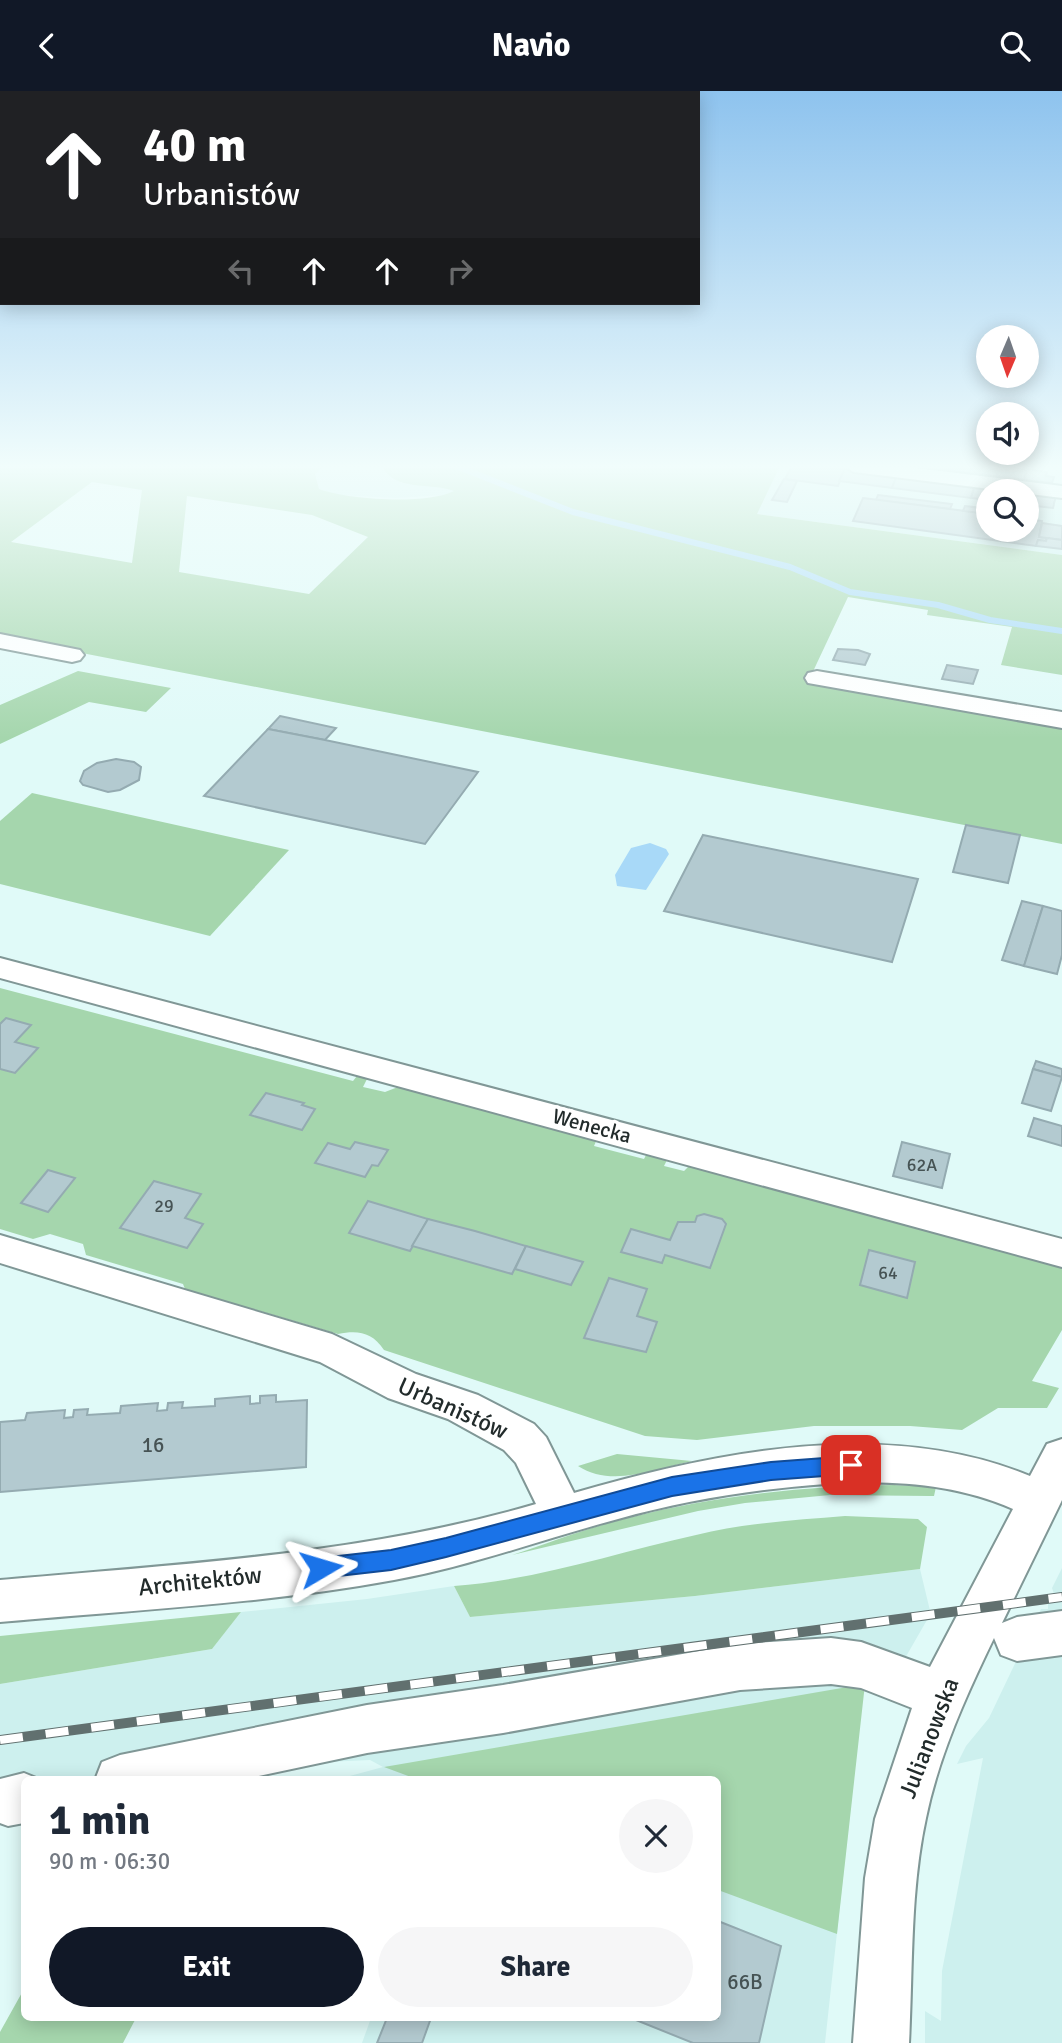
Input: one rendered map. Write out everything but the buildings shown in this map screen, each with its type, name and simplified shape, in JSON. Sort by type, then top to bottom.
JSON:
[{"type":"street","points":[[0,641],[72,655]]},
{"type":"street","points":[[817,678],[1062,720]]},
{"type":"street","name":"Wenecka","points":[[0,968],[1062,1253]]},
{"type":"street","name":"Urbanistów","points":[[0,1249],[332,1350],[402,1386],[463,1407],[499,1424],[519,1437],[531,1450],[563,1516]]},
{"type":"street","name":"Julianowska","points":[[881,2043],[891,1878],[900,1819],[940,1697],[1062,1457]]},
{"type":"street","points":[[563,1516],[618,1499],[719,1477],[851,1465],[940,1468],[998,1483],[1038,1500]]},
{"type":"street","name":"Architektów","points":[[0,1601],[391,1560],[563,1516]]},
{"type":"street","points":[[1017,1639],[1062,1633]]},
{"type":"street","points":[[139,1776],[367,1729],[503,1709],[740,1667],[831,1661],[861,1665],[901,1678],[940,1697]]},
{"type":"shaded area","points":[[1062,1568],[1062,2043],[925,2043],[925,2011],[941,2021],[942,1971],[983,1758],[957,1764],[966,1746],[989,1718],[1041,1609],[1048,1609],[1048,1603],[1053,1603],[1049,1595],[1054,1594],[1052,1588]]},
{"type":"shaded area","points":[[920,1569],[932,1619],[927,1620],[889,1686],[864,1685],[825,2043],[362,2043],[370,2021],[721,2021],[721,1776],[350,1776],[383,1767],[370,1760],[215,1767],[173,1776],[21,1776],[21,1808],[0,1812],[0,1684],[212,1649],[241,1612],[367,1599],[454,1586],[470,1617],[695,1596]]},
{"type":"green space","points":[[0,557],[98,557],[132,563],[133,557],[181,557],[179,572],[309,594],[347,557],[1062,557],[1062,675],[1001,665],[1012,627],[927,615],[928,610],[848,597],[809,680],[1062,724],[1062,844],[0,637]]},
{"type":"green space","points":[[78,671],[171,688],[146,712],[89,702],[0,744],[0,705]]},
{"type":"green space","points":[[32,793],[289,850],[210,936],[0,884],[0,821]]},
{"type":"green space","points":[[0,988],[353,1081],[357,1076],[367,1079],[363,1087],[385,1092],[398,1087],[597,1139],[594,1146],[644,1159],[647,1153],[668,1158],[664,1166],[684,1171],[691,1164],[1062,1262],[1062,1330],[1032,1381],[1059,1388],[1047,1408],[998,1408],[962,1430],[910,1426],[814,1426],[697,1440],[645,1436],[384,1350],[375,1339],[364,1334],[338,1334],[185,1289],[183,1284],[86,1255],[83,1244],[50,1234],[33,1239],[0,1229]]},
{"type":"green space","points":[[617,1454],[692,1461],[649,1472],[619,1476],[605,1476],[578,1466]]},
{"type":"green space","points":[[894,1485],[936,1487],[934,1496],[830,1495],[745,1503],[698,1511],[512,1555],[610,1523],[691,1504],[792,1490]]},
{"type":"green space","points":[[845,1516],[918,1519],[927,1527],[920,1569],[695,1596],[470,1617],[454,1586],[546,1572],[714,1531]]},
{"type":"green space","points":[[241,1612],[212,1649],[0,1684],[0,1636]]},
{"type":"green space","points":[[865,1684],[837,1934],[721,1891],[721,1776],[408,1776],[384,1767]]},
{"type":"green space","points":[[21,1994],[21,2021],[134,2021],[123,2043],[0,2043],[0,2032]]},
{"type":"water","points":[[650,843],[666,849],[669,854],[646,890],[617,886],[615,875],[631,848]]},
{"type":"waterway","points":[[751,557],[790,567],[850,592],[938,605],[990,620],[1062,631]]},
{"type":"railway","points":[[0,1740],[1062,1597]]},
{"type":"route","points":[[321,1568],[391,1560],[446,1548],[672,1486],[719,1477],[851,1465]]}]
